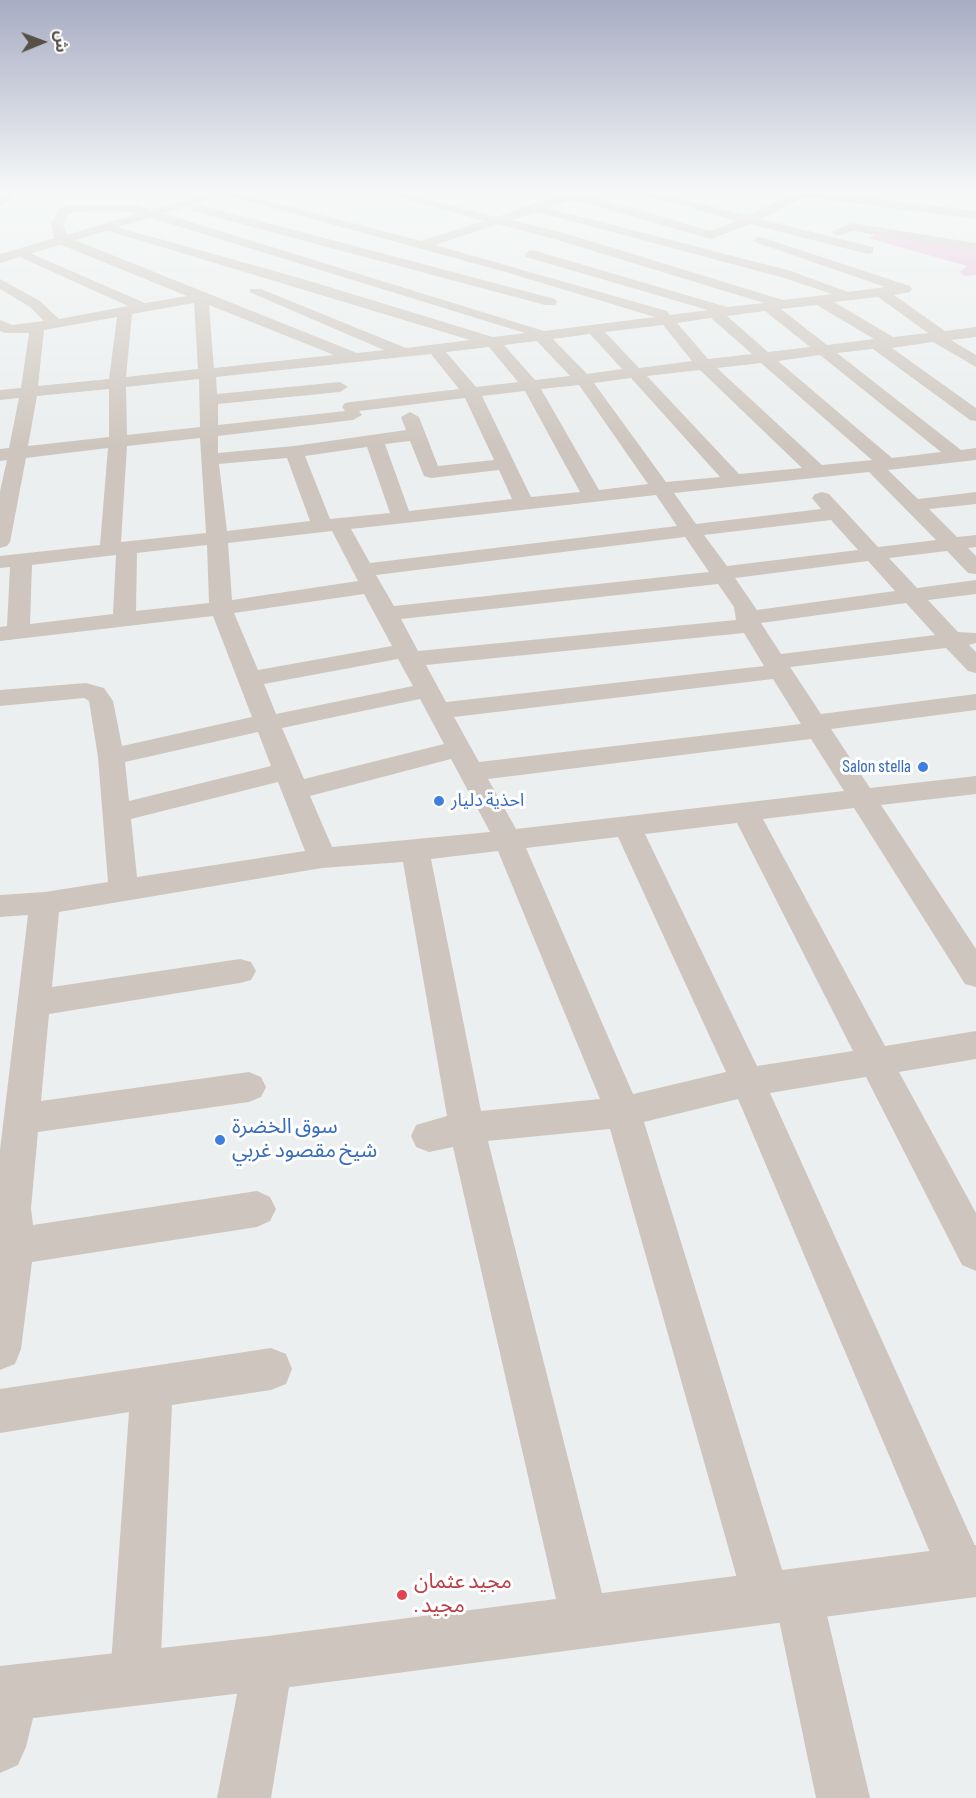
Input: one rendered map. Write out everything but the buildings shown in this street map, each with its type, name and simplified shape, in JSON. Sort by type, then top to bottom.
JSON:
[{"type":"street","points":[[75,278],[146,309]]},
{"type":"street","points":[[150,278],[355,358]]},
{"type":"street","points":[[283,278],[492,342],[530,385],[593,497]]},
{"type":"street","points":[[0,325],[10,330],[37,327],[246,294],[310,278]]},
{"type":"street","points":[[364,278],[534,331],[583,379],[746,607],[748,621],[976,975]]},
{"type":"street","points":[[461,278],[560,304]]},
{"type":"street","points":[[536,278],[662,314],[669,320],[704,365],[810,474],[836,513],[976,666]]},
{"type":"street","points":[[612,278],[734,312]]},
{"type":"street","points":[[692,278],[776,306],[827,351],[967,455]]},
{"type":"street","points":[[793,278],[849,295]]},
{"type":"street","points":[[0,386],[30,386],[205,368],[327,361],[406,353],[541,336],[595,322],[627,326],[904,289],[871,278]]},
{"type":"street","points":[[0,283],[35,304],[56,324]]},
{"type":"street","points":[[881,292],[939,337],[976,362]]},
{"type":"street","points":[[246,294],[406,353]]},
{"type":"street","points":[[818,299],[885,344],[976,416]]},
{"type":"street","points":[[206,300],[200,306],[209,400],[209,459],[218,536],[221,608],[322,858]]},
{"type":"street","points":[[124,620],[118,548],[117,377],[125,313]]},
{"type":"street","points":[[716,315],[766,358],[881,465],[913,504],[976,568]]},
{"type":"street","points":[[595,322],[637,373],[735,482]]},
{"type":"street","points":[[0,542],[8,454],[30,386],[37,327]]},
{"type":"street","points":[[8,454],[210,433],[408,400],[976,332]]},
{"type":"street","points":[[435,349],[471,392],[525,504]]},
{"type":"street","points":[[383,355],[398,377],[408,400],[431,472],[505,464]]},
{"type":"street","points":[[327,361],[369,441],[402,518]]},
{"type":"street","points":[[0,395],[30,386]]},
{"type":"street","points":[[209,400],[340,387]]},
{"type":"street","points":[[209,459],[294,452],[418,434]]},
{"type":"street","points":[[294,452],[330,524],[373,590],[508,840],[623,1112],[782,1595],[843,1798]]},
{"type":"street","points":[[836,513],[694,532],[373,590],[9,633],[10,561],[218,536],[664,490],[967,455]]},
{"type":"street","points":[[913,504],[976,498]]},
{"type":"street","points":[[373,590],[724,575],[976,541]]},
{"type":"street","points":[[250,680],[408,654],[748,621],[976,587]]},
{"type":"street","points":[[111,757],[266,723],[433,700],[777,667],[976,638]]},
{"type":"street","points":[[0,698],[86,690],[95,693],[101,701],[111,757],[123,888]]},
{"type":"street","points":[[115,814],[289,781],[466,761],[816,727],[976,702]]},
{"type":"street","points":[[0,906],[45,903],[123,888],[322,858],[415,851],[975,788]]},
{"type":"street","points":[[745,813],[976,1252]]},
{"type":"street","points":[[0,1747],[7,1694],[268,1663],[969,1572],[748,1082],[627,826]]},
{"type":"street","points":[[415,851],[467,1128],[585,1621]]},
{"type":"street","points":[[0,1349],[15,1246],[6,1209],[23,1119],[45,903]]},
{"type":"street","points":[[35,1003],[240,971]]},
{"type":"street","points":[[429,1136],[467,1128],[623,1112],[748,1082],[976,1045]]},
{"type":"street","points":[[23,1119],[249,1087]]},
{"type":"street","points":[[15,1246],[257,1209]]},
{"type":"street","points":[[0,1411],[271,1369]]},
{"type":"street","points":[[135,1678],[152,1387]]},
{"type":"street","points":[[244,1798],[268,1663]]},
{"type":"place","name":"Salon stella","points":[[923,767]]},
{"type":"place","name":"احذية دليار","points":[[439,801]]},
{"type":"place","name":"سوق الخضرة شيخ مقصود غربي","points":[[220,1140]]},
{"type":"place","name":"مجيد عثمان . مجيد","points":[[402,1595]]}]
